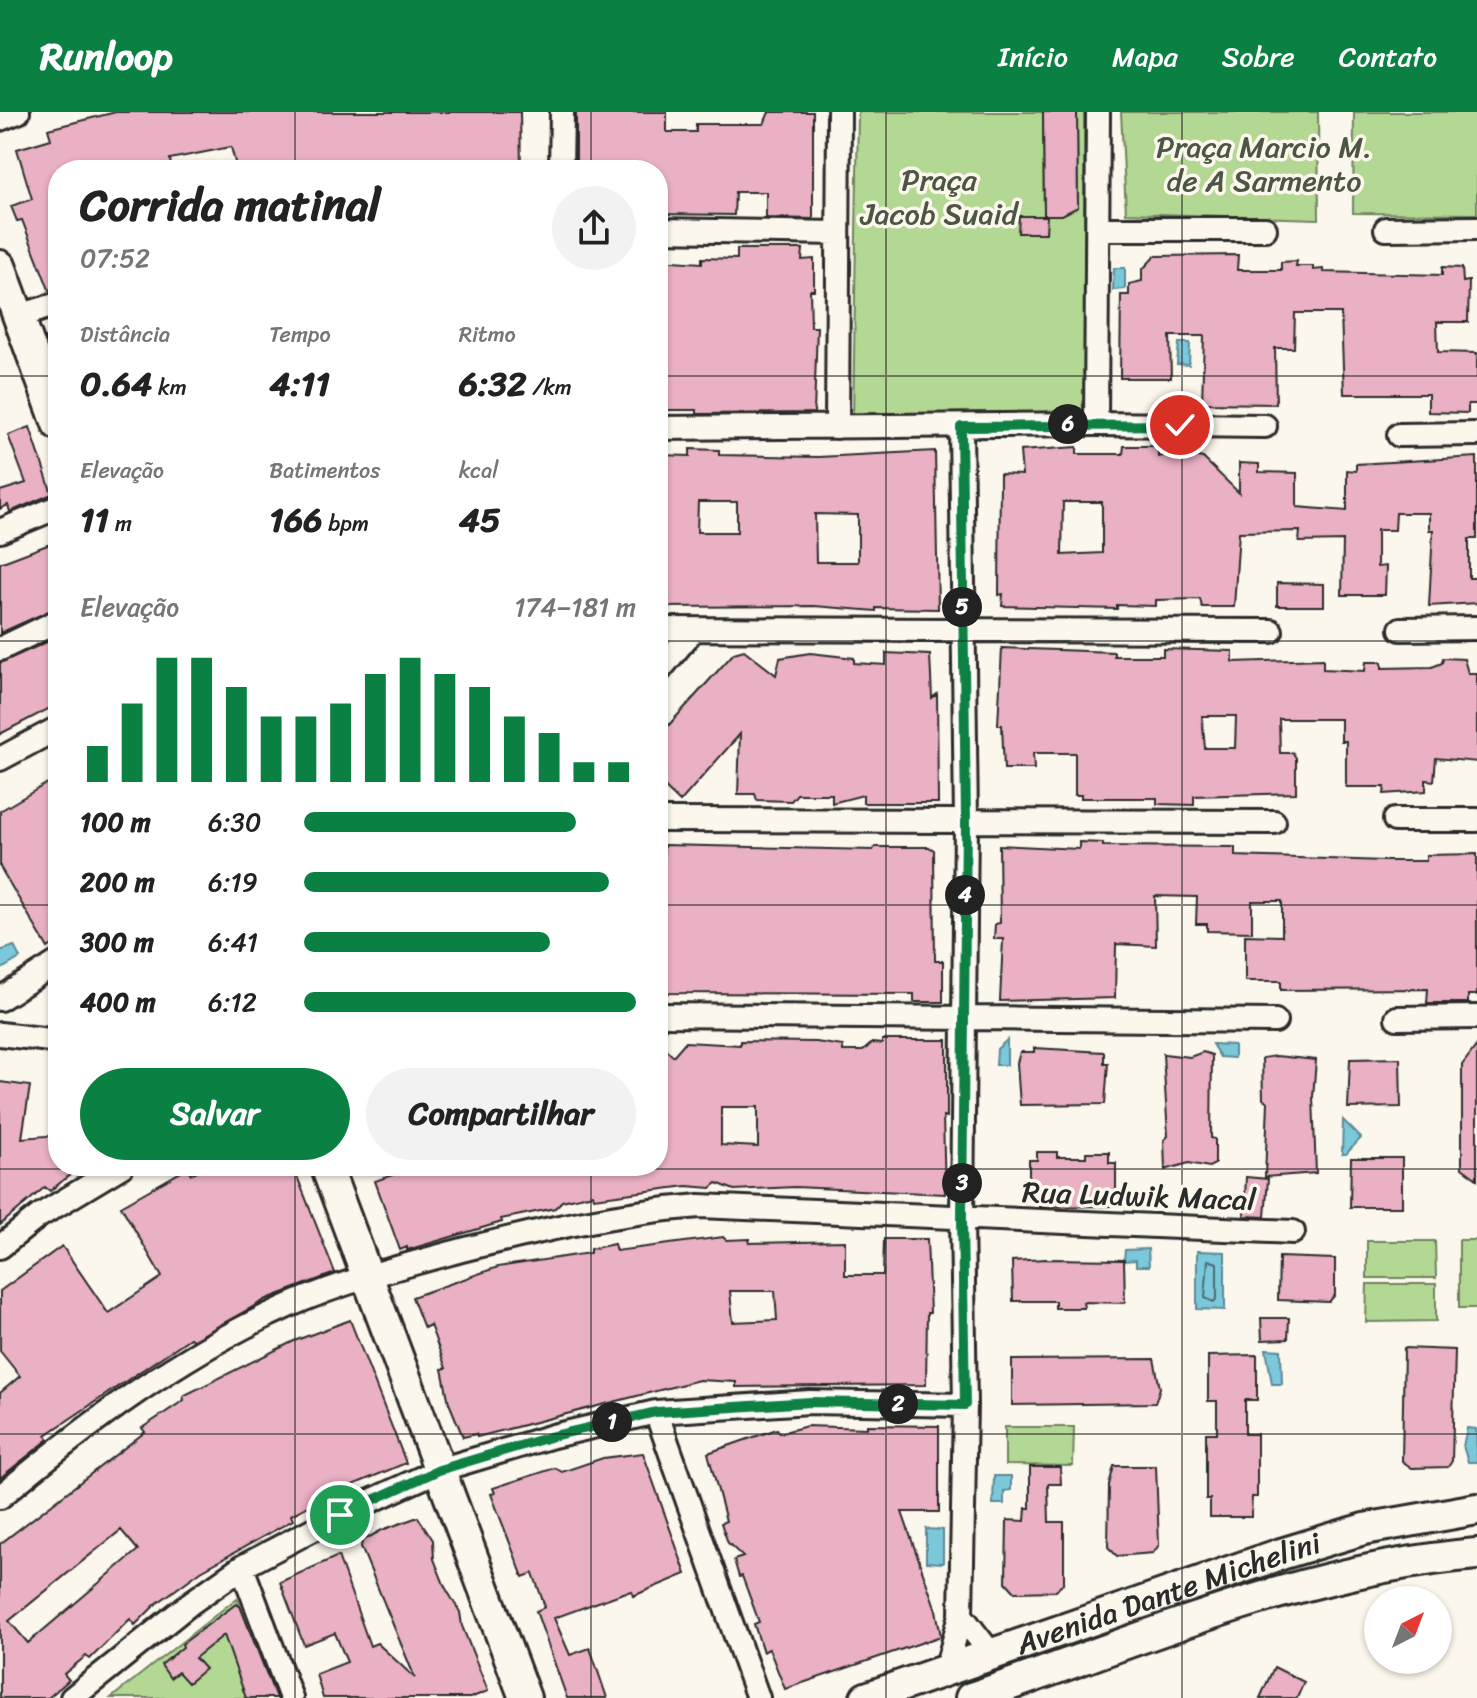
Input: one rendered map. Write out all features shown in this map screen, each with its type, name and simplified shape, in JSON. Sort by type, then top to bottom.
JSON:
[{"type":"main road","points":[[7,293],[48,398]]},
{"type":"main road","points":[[330,1176],[525,1698]]},
{"type":"main road","name":"Avenida Dante Michelini","points":[[866,1698],[1281,1554],[1364,1529],[1477,1509]]},
{"type":"main road","name":"Avenida Dante Michelini","points":[[971,1698],[1289,1587],[1368,1568],[1477,1554]]},
{"type":"street","points":[[0,119],[18,112]]},
{"type":"street","points":[[561,160],[562,112]]},
{"type":"street","points":[[837,427],[839,112]]},
{"type":"street","points":[[1096,424],[1098,112]]},
{"type":"street","points":[[1386,229],[1477,228]]},
{"type":"street","points":[[1099,229],[1265,229]]},
{"type":"street","points":[[668,230],[837,233]]},
{"type":"street","points":[[7,293],[48,302]]},
{"type":"street","points":[[668,428],[1096,424],[1265,426]]},
{"type":"street","points":[[946,1670],[961,1615],[965,1405],[962,1219],[966,821],[961,427]]},
{"type":"street","points":[[1399,435],[1477,434]]},
{"type":"street","points":[[0,531],[48,511]]},
{"type":"street","points":[[0,649],[48,626]]},
{"type":"street","points":[[1401,629],[1477,628]]},
{"type":"street","points":[[668,629],[1271,631]]},
{"type":"street","points":[[668,660],[693,630]]},
{"type":"street","points":[[0,759],[48,733]]},
{"type":"street","points":[[668,820],[1274,822]]},
{"type":"street","points":[[1395,820],[1477,820]]},
{"type":"street","points":[[0,999],[48,968]]},
{"type":"street","points":[[668,1015],[963,1015],[1275,1021]]},
{"type":"street","points":[[1397,1018],[1477,1017]]},
{"type":"street","points":[[0,1034],[48,1040]]},
{"type":"street","points":[[0,1247],[39,1216],[105,1176]]},
{"type":"street","name":"Rua Ludwik Macal","points":[[0,1497],[46,1458],[171,1370],[288,1305],[368,1275],[545,1229],[655,1209],[700,1206],[1293,1232]]},
{"type":"street","points":[[72,1698],[192,1602],[242,1567],[340,1515],[439,1470],[553,1436],[656,1412],[810,1402],[965,1405]]},
{"type":"street","points":[[656,1412],[758,1698]]},
{"type":"street","points":[[242,1567],[291,1698]]},
{"type":"street","points":[[961,1615],[992,1655]]},
{"type":"green space","name":"Praça Jacob Suaid","points":[[858,112],[1043,112],[1044,207],[1060,215],[1078,207],[1077,112],[1084,112],[1085,421],[853,421]],"holes":[[[1020,216],[1046,216],[1046,233],[1019,233]]]},
{"type":"green space","name":"Praça Marcio M. de A Sarmento","points":[[1121,112],[1318,112],[1319,219],[1126,213]]},
{"type":"green space","points":[[1354,112],[1477,112],[1477,214],[1353,213]]},
{"type":"green space","points":[[1459,1240],[1477,1240],[1477,1308],[1459,1308]]},
{"type":"green space","points":[[1367,1241],[1435,1241],[1436,1278],[1367,1278]]},
{"type":"green space","points":[[1367,1284],[1436,1284],[1436,1321],[1366,1322]]},
{"type":"green space","points":[[1005,1427],[1074,1427],[1073,1466],[1005,1465]]},
{"type":"green space","points":[[237,1598],[278,1698],[111,1698]]},
{"type":"water","points":[[1114,268],[1125,268],[1125,289],[1113,290]]},
{"type":"water","points":[[1179,343],[1190,343],[1189,365],[1177,364]]},
{"type":"water","points":[[14,946],[20,958],[0,970],[0,951]]},
{"type":"water","points":[[1007,1040],[1007,1065],[996,1065],[997,1049]]},
{"type":"water","points":[[1212,1044],[1234,1045],[1234,1058],[1220,1057]]},
{"type":"water","points":[[1343,1120],[1361,1138],[1346,1154],[1342,1154]]},
{"type":"water","points":[[1148,1249],[1149,1266],[1136,1266],[1136,1260],[1124,1261],[1125,1250]]},
{"type":"water","points":[[1197,1251],[1225,1252],[1225,1310],[1197,1309]]},
{"type":"water","points":[[1266,1349],[1281,1350],[1282,1384],[1272,1384]]},
{"type":"water","points":[[1467,1428],[1476,1429],[1477,1462],[1468,1462],[1463,1446]]},
{"type":"water","points":[[994,1476],[1011,1476],[1011,1490],[1004,1491],[1004,1504],[993,1504]]},
{"type":"water","points":[[926,1529],[943,1530],[943,1563],[926,1562]]},
{"type":"building","points":[[116,112],[520,112],[521,160],[234,160],[231,147],[170,160],[48,160],[48,287],[22,220],[17,221],[11,206],[32,199],[17,149],[51,139],[48,129]]},
{"type":"building","points":[[576,112],[667,112],[667,132],[696,132],[696,124],[764,124],[769,112],[813,112],[813,219],[766,218],[766,192],[735,192],[734,215],[668,214],[668,160],[576,160]]},
{"type":"building","points":[[1043,112],[1077,112],[1078,207],[1062,215],[1044,215]]},
{"type":"building","points":[[1019,216],[1047,216],[1046,233],[1018,233]]},
{"type":"building","points":[[737,249],[803,249],[802,260],[814,259],[814,290],[810,290],[811,327],[817,327],[814,413],[697,414],[697,410],[668,410],[668,261],[702,263],[702,258],[737,259]]},
{"type":"building","points":[[1238,255],[1237,270],[1281,270],[1281,262],[1297,261],[1296,266],[1313,266],[1313,270],[1323,269],[1323,272],[1442,275],[1442,267],[1462,268],[1463,282],[1469,281],[1468,322],[1437,322],[1438,352],[1477,353],[1477,404],[1468,404],[1468,413],[1428,412],[1428,394],[1344,394],[1341,313],[1295,313],[1294,348],[1275,348],[1276,404],[1202,403],[1204,336],[1170,336],[1171,378],[1120,378],[1121,295],[1129,295],[1129,284],[1142,281],[1142,270],[1155,256]]},
{"type":"building","points":[[30,427],[48,482],[48,496],[10,512],[8,505],[0,509],[0,491],[26,483],[8,435]]},
{"type":"building","points":[[1124,446],[1158,446],[1158,457],[1176,453],[1203,458],[1239,493],[1239,463],[1259,464],[1259,472],[1297,473],[1297,507],[1347,511],[1347,470],[1356,471],[1356,464],[1477,457],[1477,539],[1469,539],[1469,578],[1477,578],[1477,603],[1429,606],[1433,530],[1429,530],[1429,513],[1396,513],[1395,530],[1377,530],[1377,567],[1386,566],[1385,595],[1342,595],[1343,541],[1299,542],[1300,531],[1239,532],[1234,607],[1202,607],[1200,599],[1156,600],[1156,606],[1117,605],[1117,609],[1002,606],[1003,594],[999,595],[1000,474],[1022,475],[1020,451],[1077,447],[1077,454],[1123,454]],"holes":[[[1063,502],[1102,502],[1102,553],[1062,555]]]},
{"type":"building","points":[[690,449],[719,450],[719,455],[818,457],[935,451],[938,609],[876,608],[876,611],[814,606],[668,607],[668,455],[690,456]],"holes":[[[698,502],[737,502],[737,532],[697,532]],[[815,514],[858,515],[858,562],[816,562]]]},
{"type":"building","points":[[48,545],[48,611],[0,633],[0,563]]},
{"type":"building","points":[[1277,583],[1324,584],[1324,606],[1277,606]]},
{"type":"building","points":[[48,641],[48,709],[0,734],[0,663]]},
{"type":"building","points":[[1002,648],[1114,652],[1114,656],[1163,656],[1163,649],[1233,651],[1233,662],[1323,659],[1323,669],[1365,671],[1366,662],[1382,662],[1382,668],[1432,667],[1442,663],[1443,658],[1464,659],[1468,673],[1477,673],[1477,762],[1436,758],[1434,781],[1426,780],[1426,791],[1384,794],[1385,787],[1346,787],[1346,741],[1341,741],[1341,719],[1279,719],[1280,753],[1293,753],[1296,758],[1296,793],[1194,796],[1194,805],[1157,804],[1157,798],[1081,798],[1081,795],[1075,795],[1075,753],[1033,753],[1034,769],[1004,769],[1002,725],[998,725]],"holes":[[[1202,716],[1236,716],[1235,748],[1205,748]]]},
{"type":"building","points":[[744,650],[776,675],[780,658],[810,653],[854,658],[854,663],[886,665],[886,653],[930,655],[932,698],[937,694],[938,803],[863,803],[863,795],[832,803],[832,794],[797,794],[791,801],[757,800],[755,794],[738,794],[740,734],[680,802],[668,791],[668,726],[734,653]]},
{"type":"building","points":[[48,783],[48,948],[0,867],[0,811]]},
{"type":"building","points":[[1079,842],[1103,843],[1103,846],[1235,847],[1235,856],[1385,861],[1426,861],[1426,855],[1477,854],[1477,995],[1468,995],[1468,1003],[1427,1003],[1428,989],[1281,990],[1281,981],[1245,981],[1245,935],[1282,936],[1282,901],[1252,901],[1252,932],[1207,931],[1207,924],[1196,924],[1197,897],[1155,896],[1156,946],[1116,944],[1115,998],[1000,1001],[1003,939],[994,939],[995,924],[1000,923],[999,845],[1079,849]]},
{"type":"building","points":[[668,845],[873,850],[875,847],[929,847],[934,850],[935,961],[943,961],[943,1002],[914,1002],[914,994],[668,993]]},
{"type":"building","points":[[882,1040],[947,1040],[947,1117],[943,1116],[945,1194],[795,1187],[734,1190],[717,1183],[711,1188],[687,1186],[594,1198],[593,1194],[562,1201],[555,1208],[501,1219],[502,1222],[400,1250],[375,1181],[389,1176],[668,1176],[668,1051],[673,1056],[685,1042],[740,1045],[740,1041],[816,1042],[843,1046],[843,1051],[863,1051],[872,1043],[882,1044]],"holes":[[[721,1107],[758,1107],[758,1147],[721,1145]]]},
{"type":"building","points":[[1477,1045],[1477,1179],[1462,1168],[1462,1065]]},
{"type":"building","points":[[1034,1048],[1104,1052],[1104,1063],[1108,1063],[1105,1104],[1020,1105],[1017,1063],[1020,1052],[1034,1052]]},
{"type":"building","points":[[1203,1052],[1212,1055],[1211,1138],[1215,1139],[1215,1164],[1209,1167],[1189,1163],[1165,1170],[1164,1140],[1168,1136],[1163,1054],[1190,1057]]},
{"type":"building","points":[[1276,1056],[1316,1060],[1313,1097],[1316,1173],[1265,1177],[1268,1102],[1263,1099],[1262,1058]]},
{"type":"building","points":[[1400,1058],[1401,1107],[1348,1108],[1350,1059]]},
{"type":"building","points":[[0,1082],[30,1086],[22,1138],[48,1136],[48,1176],[69,1176],[50,1191],[45,1187],[0,1225]]},
{"type":"building","points":[[1037,1152],[1057,1152],[1057,1157],[1086,1157],[1086,1152],[1109,1152],[1109,1163],[1116,1163],[1116,1195],[1110,1195],[1110,1206],[1039,1207],[1039,1194],[1029,1194],[1029,1160],[1037,1160]]},
{"type":"building","points":[[1351,1158],[1402,1158],[1402,1207],[1350,1207]]},
{"type":"building","points":[[174,1176],[297,1176],[335,1273],[267,1299],[193,1340],[190,1338],[46,1435],[49,1439],[0,1478],[0,1393],[20,1376],[0,1351],[0,1291],[62,1246],[108,1313],[162,1277],[121,1206]]},
{"type":"building","points":[[1246,1177],[1268,1179],[1265,1217],[1244,1216]]},
{"type":"building","points":[[723,1237],[726,1240],[750,1239],[749,1243],[845,1241],[845,1275],[883,1275],[884,1239],[927,1239],[930,1313],[927,1313],[926,1385],[736,1387],[736,1382],[699,1380],[477,1437],[476,1434],[463,1437],[449,1403],[442,1369],[446,1368],[430,1325],[424,1328],[412,1297],[498,1267],[590,1253],[590,1249],[614,1244],[616,1251]],"holes":[[[730,1291],[775,1291],[777,1320],[733,1322]]]},
{"type":"building","points":[[1279,1257],[1335,1259],[1335,1295],[1329,1302],[1278,1300]]},
{"type":"building","points":[[1124,1260],[1125,1303],[1083,1302],[1084,1308],[1055,1308],[1055,1301],[1013,1301],[1012,1261]]},
{"type":"building","points":[[1261,1318],[1289,1318],[1288,1339],[1262,1340]]},
{"type":"building","points":[[350,1320],[406,1463],[331,1494],[291,1515],[293,1520],[201,1571],[156,1604],[135,1625],[130,1619],[90,1659],[86,1656],[64,1674],[69,1680],[48,1698],[0,1698],[0,1544],[145,1432],[142,1428],[184,1400],[183,1396],[294,1341]],"holes":[[[121,1530],[138,1550],[28,1643],[9,1621]]]},
{"type":"building","points":[[1404,1348],[1455,1350],[1452,1461],[1448,1467],[1412,1468],[1402,1461]]},
{"type":"building","points":[[1257,1355],[1257,1400],[1245,1400],[1245,1434],[1257,1434],[1257,1497],[1252,1497],[1251,1517],[1210,1517],[1210,1499],[1206,1499],[1206,1433],[1217,1433],[1217,1401],[1208,1401],[1208,1356]]},
{"type":"building","points":[[1154,1359],[1160,1388],[1155,1403],[1012,1405],[1012,1360]]},
{"type":"building","points":[[867,1425],[939,1426],[939,1512],[902,1512],[936,1610],[941,1636],[785,1689],[769,1649],[763,1652],[754,1624],[759,1622],[734,1560],[743,1557],[728,1543],[721,1523],[726,1521],[708,1453],[777,1429],[780,1433],[807,1426],[867,1428]]},
{"type":"building","points":[[643,1453],[686,1574],[633,1596],[632,1591],[623,1593],[554,1618],[570,1655],[590,1648],[607,1698],[567,1698],[536,1611],[545,1607],[533,1573],[523,1577],[491,1494],[495,1493],[493,1488],[555,1468],[562,1472],[603,1458]]},
{"type":"building","points":[[1114,1466],[1156,1466],[1159,1545],[1153,1553],[1117,1556],[1108,1547],[1109,1485]]},
{"type":"building","points":[[1030,1467],[1060,1467],[1061,1484],[1048,1484],[1049,1522],[1064,1522],[1064,1582],[1056,1591],[1015,1592],[1006,1582],[1007,1520],[1025,1521],[1026,1508],[1030,1508]]},
{"type":"building","points":[[418,1517],[433,1540],[434,1559],[445,1587],[460,1612],[462,1626],[488,1691],[470,1698],[323,1698],[316,1674],[347,1662],[335,1633],[304,1645],[280,1582],[338,1556],[370,1646],[377,1643],[415,1678],[361,1547],[362,1541],[382,1530]]},
{"type":"building","points":[[236,1604],[240,1606],[276,1698],[246,1698],[224,1635],[195,1658],[205,1669],[188,1683],[178,1672],[170,1678],[161,1665],[183,1647],[182,1644]]},
{"type":"building","points":[[1274,1667],[1304,1682],[1297,1698],[1260,1698]]},
{"type":"route","points":[[340,1515],[439,1470],[553,1436],[656,1412],[810,1402],[965,1405],[962,1219],[966,821],[961,427],[1180,425]]}]
